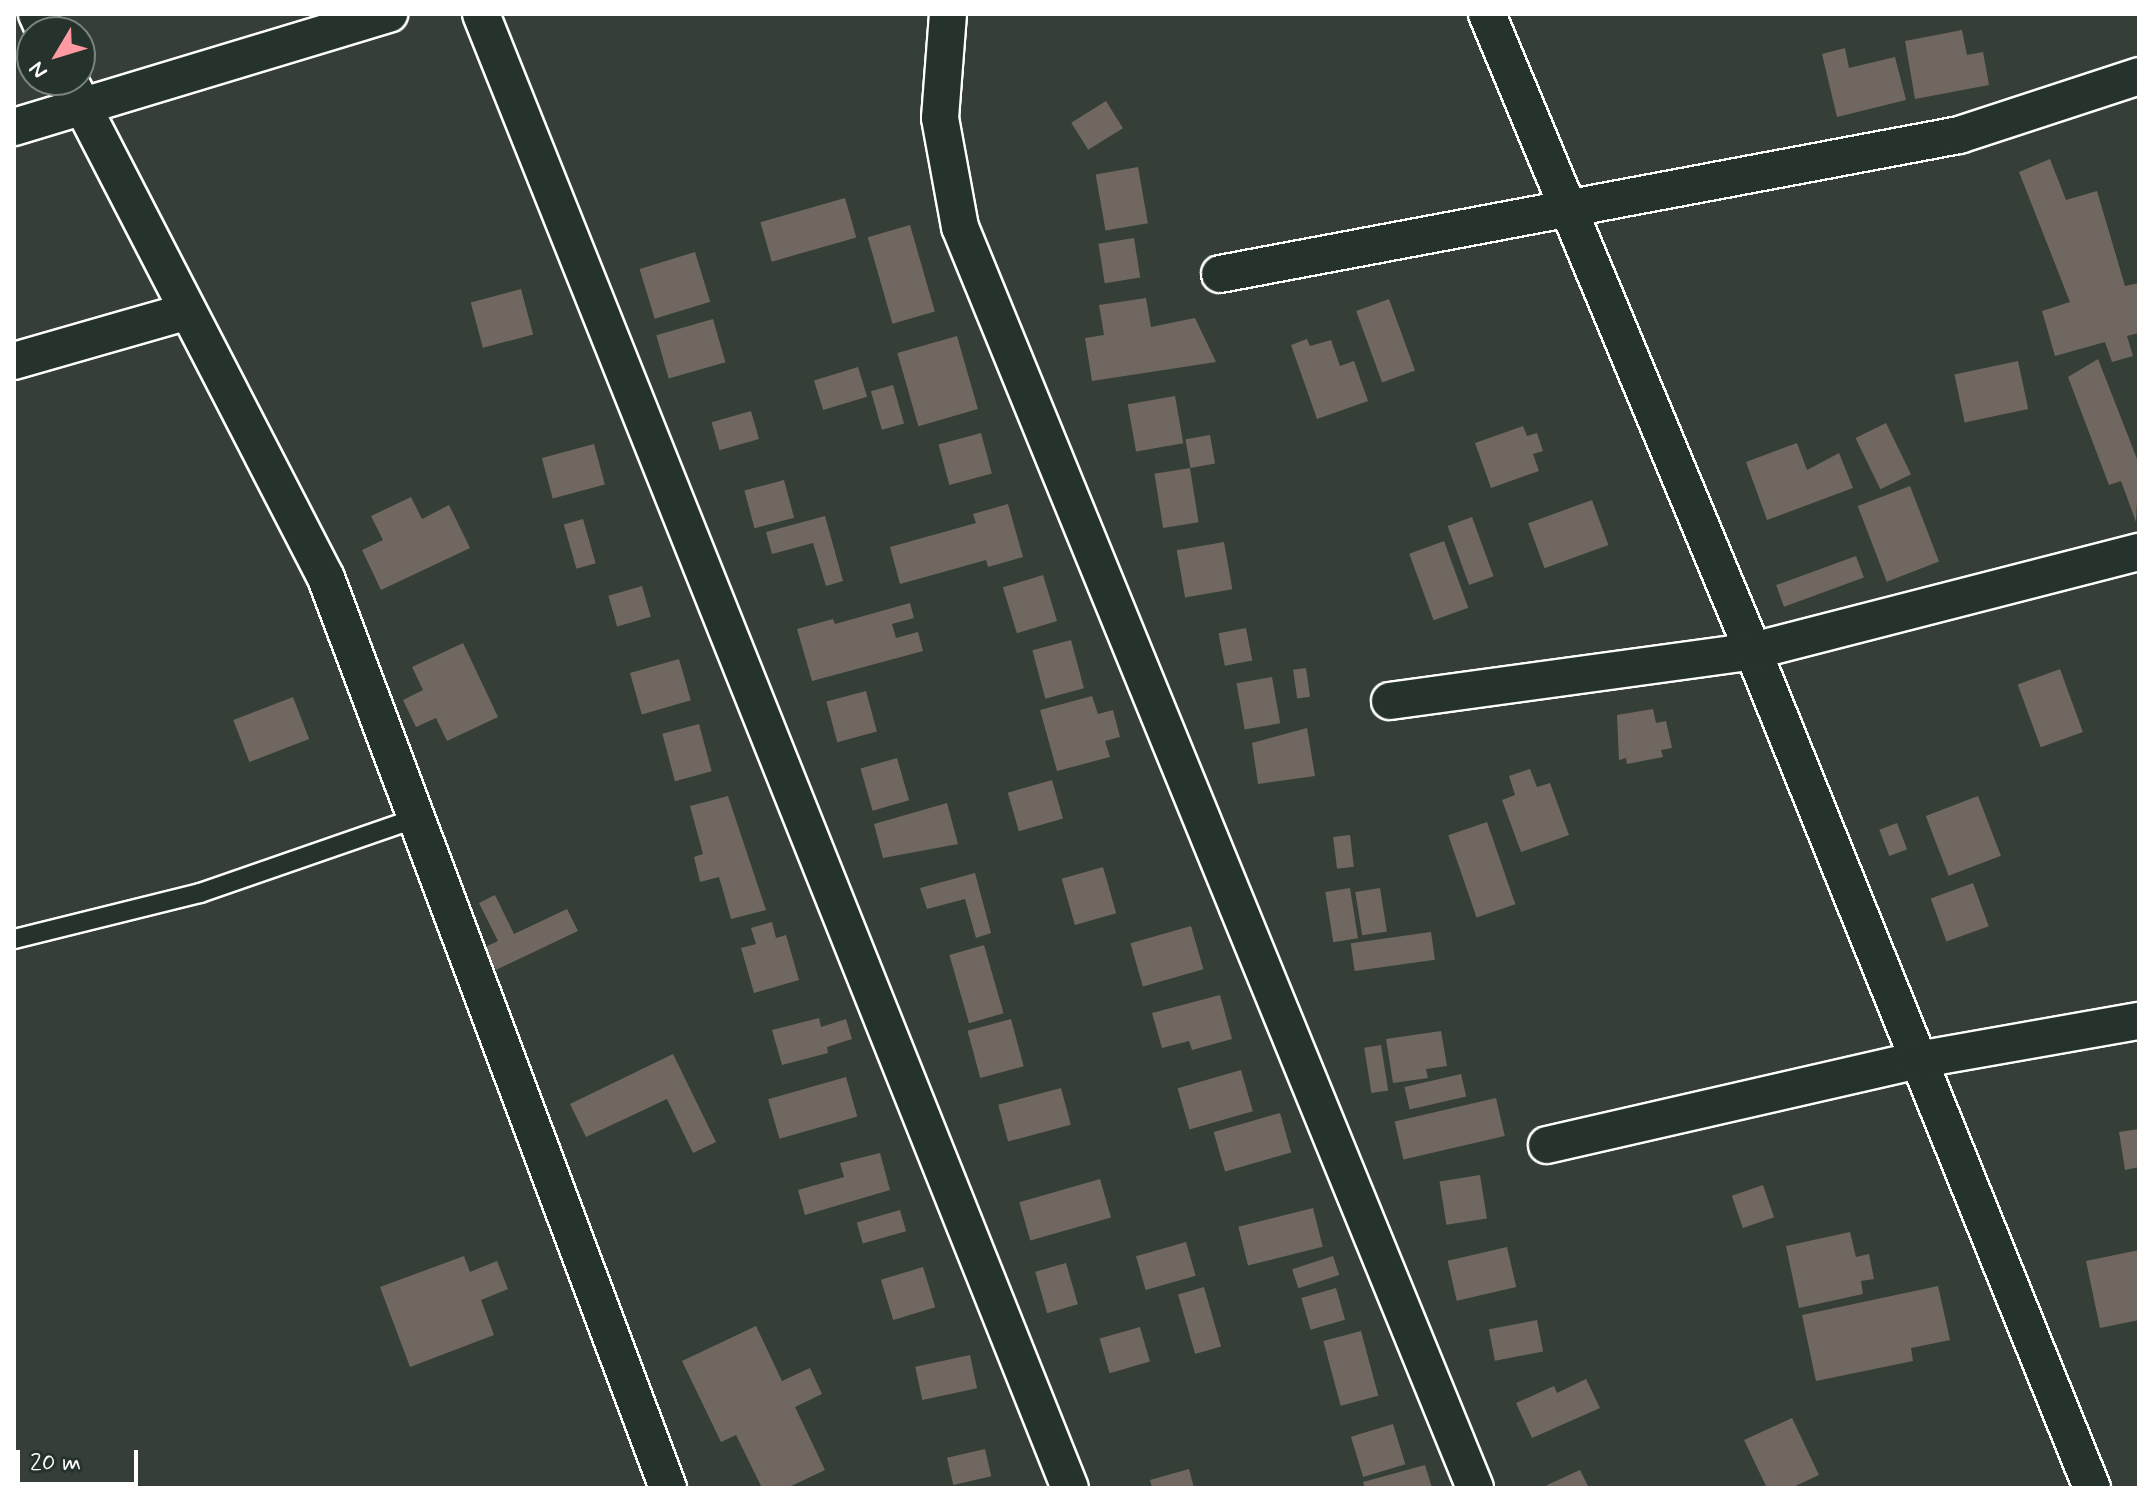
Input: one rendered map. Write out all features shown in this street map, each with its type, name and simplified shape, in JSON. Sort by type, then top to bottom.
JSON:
[{"type":"street","points":[[96,88],[389,14]]},
{"type":"street","points":[[481,14],[1070,1488]]},
{"type":"street","points":[[948,14],[940,118],[960,227],[1475,1488]]},
{"type":"street","points":[[1487,14],[1753,651],[2092,1488]]},
{"type":"street","points":[[1220,274],[1959,135],[2139,76]]},
{"type":"street","points":[[14,127],[70,96]]},
{"type":"street","points":[[77,96],[185,312],[326,578],[668,1488]]},
{"type":"street","points":[[14,361],[185,312]]},
{"type":"street","points":[[1390,701],[1753,651],[2139,552]]},
{"type":"street","points":[[1547,1145],[1917,1060],[2139,1021]]},
{"type":"lane","points":[[14,939],[200,893],[416,818]]},
{"type":"building","points":[[1962,30],[1967,55],[1983,52],[1989,85],[1915,99],[1905,41]]},
{"type":"building","points":[[1845,48],[1849,68],[1895,57],[1906,100],[1837,117],[1822,54]]},
{"type":"building","points":[[1106,101],[1123,128],[1088,150],[1071,123]]},
{"type":"building","points":[[2050,159],[2066,200],[2097,191],[2125,286],[2139,283],[2139,333],[2127,336],[2133,356],[2112,362],[2105,342],[2055,356],[2042,311],[2070,302],[2019,172]]},
{"type":"building","points":[[1138,167],[1148,223],[1106,231],[1096,174]]},
{"type":"building","points":[[845,198],[856,237],[772,262],[760,222]]},
{"type":"building","points":[[910,225],[935,312],[893,324],[868,237]]},
{"type":"building","points":[[1134,238],[1140,278],[1105,283],[1098,244]]},
{"type":"building","points":[[695,252],[710,302],[655,319],[640,269]]},
{"type":"building","points":[[521,289],[533,334],[483,348],[471,302]]},
{"type":"building","points":[[1146,298],[1151,327],[1195,318],[1216,362],[1092,381],[1085,338],[1104,335],[1099,305]]},
{"type":"building","points":[[1389,299],[1415,370],[1382,382],[1356,311]]},
{"type":"building","points":[[713,319],[725,362],[669,379],[656,335]]},
{"type":"building","points":[[957,336],[978,409],[918,426],[897,353]]},
{"type":"building","points":[[1307,339],[1310,346],[1331,340],[1340,366],[1354,361],[1368,401],[1317,419],[1291,345]]},
{"type":"building","points":[[2098,359],[2139,464],[2136,522],[2121,481],[2109,485],[2068,377]]},
{"type":"building","points":[[2018,361],[2028,409],[1965,422],[1954,375]]},
{"type":"building","points":[[858,367],[867,397],[823,410],[814,380]]},
{"type":"building","points":[[893,385],[904,423],[882,430],[871,391]]},
{"type":"building","points":[[1175,396],[1183,443],[1136,452],[1128,404]]},
{"type":"building","points":[[751,411],[759,439],[720,450],[712,422]]},
{"type":"building","points":[[1886,423],[1911,474],[1880,489],[1855,438]]},
{"type":"building","points":[[1523,426],[1527,436],[1537,433],[1543,451],[1533,454],[1539,471],[1491,488],[1475,443]]},
{"type":"building","points":[[981,433],[992,474],[949,485],[938,444]]},
{"type":"building","points":[[1210,435],[1215,464],[1190,468],[1185,439]]},
{"type":"building","points":[[1797,443],[1807,470],[1839,453],[1853,488],[1767,520],[1746,462]]},
{"type":"building","points":[[594,444],[605,485],[553,499],[542,458]]},
{"type":"building","points":[[1190,468],[1199,522],[1163,528],[1154,474]]},
{"type":"building","points":[[784,480],[794,518],[754,528],[744,491]]},
{"type":"building","points":[[1910,486],[1939,562],[1887,582],[1858,506]]},
{"type":"building","points":[[411,497],[422,519],[449,505],[470,548],[381,590],[362,550],[383,540],[371,516]]},
{"type":"building","points":[[1592,500],[1608,545],[1545,568],[1528,523]]},
{"type":"building","points":[[1008,504],[1023,557],[988,567],[986,560],[900,584],[890,547],[976,523],[973,514]]},
{"type":"building","points":[[825,516],[843,581],[826,586],[813,543],[772,554],[766,532]]},
{"type":"building","points":[[1472,517],[1494,576],[1469,585],[1448,526]]},
{"type":"building","points":[[583,519],[596,563],[576,569],[564,525]]},
{"type":"building","points":[[1444,541],[1468,608],[1434,620],[1409,554]]},
{"type":"building","points":[[1224,542],[1232,589],[1185,598],[1177,550]]},
{"type":"building","points":[[1856,556],[1864,578],[1784,607],[1776,585]]},
{"type":"building","points":[[1043,575],[1057,621],[1017,633],[1003,587]]},
{"type":"building","points":[[642,586],[651,617],[617,626],[608,596]]},
{"type":"building","points":[[910,603],[914,618],[892,624],[896,638],[918,632],[923,651],[812,681],[797,629],[833,619],[835,624]]},
{"type":"building","points":[[1246,628],[1252,660],[1225,666],[1219,633]]},
{"type":"building","points":[[1071,640],[1084,688],[1045,699],[1032,650]]},
{"type":"building","points":[[463,643],[498,717],[447,741],[436,718],[416,727],[403,700],[423,690],[412,667]]},
{"type":"building","points":[[679,659],[691,700],[642,714],[630,673]]},
{"type":"building","points":[[1306,668],[1310,697],[1297,699],[1293,670]]},
{"type":"building","points":[[2060,669],[2083,732],[2041,747],[2018,684]]},
{"type":"building","points":[[1272,677],[1280,723],[1245,730],[1237,683]]},
{"type":"building","points":[[866,691],[877,732],[837,742],[826,702]]},
{"type":"building","points":[[1092,696],[1098,714],[1113,710],[1120,737],[1105,741],[1110,757],[1057,771],[1040,710]]},
{"type":"building","points":[[293,697],[309,739],[249,762],[233,720]]},
{"type":"building","points":[[1653,709],[1656,723],[1666,721],[1672,748],[1661,750],[1663,757],[1627,764],[1626,758],[1619,760],[1617,715]]},
{"type":"building","points":[[699,724],[712,771],[675,781],[662,734]]},
{"type":"building","points":[[1307,728],[1315,776],[1258,784],[1252,743]]},
{"type":"building","points":[[897,758],[909,800],[873,811],[860,768]]},
{"type":"building","points":[[1530,769],[1537,787],[1550,783],[1569,835],[1521,852],[1502,800],[1515,795],[1509,776]]},
{"type":"building","points":[[1052,780],[1063,818],[1019,831],[1008,793]]},
{"type":"building","points":[[728,796],[766,910],[731,919],[719,877],[700,882],[694,857],[703,854],[690,806]]},
{"type":"building","points":[[1978,796],[2001,856],[1949,876],[1926,816]]},
{"type":"building","points":[[947,803],[958,844],[883,858],[874,824]]},
{"type":"building","points":[[1487,822],[1515,904],[1477,918],[1448,835]]},
{"type":"building","points":[[1897,823],[1907,849],[1889,856],[1879,830]]},
{"type":"building","points":[[1350,835],[1354,867],[1337,869],[1333,837]]},
{"type":"building","points":[[1103,867],[1116,913],[1075,925],[1062,879]]},
{"type":"building","points":[[975,873],[991,933],[976,938],[965,899],[927,909],[920,888]]},
{"type":"building","points":[[1973,883],[1989,926],[1946,942],[1931,898]]},
{"type":"building","points":[[1350,888],[1358,938],[1333,942],[1325,892]]},
{"type":"building","points":[[1380,888],[1387,931],[1362,935],[1355,892]]},
{"type":"building","points":[[495,895],[514,934],[567,909],[578,931],[496,970],[485,947],[498,941],[479,903]]},
{"type":"building","points":[[772,922],[776,938],[786,935],[799,980],[754,993],[741,948],[756,944],[751,928]]},
{"type":"building","points":[[1191,926],[1203,969],[1143,987],[1130,943]]},
{"type":"building","points":[[1431,932],[1435,960],[1355,971],[1351,943]]},
{"type":"building","points":[[984,945],[1004,1013],[969,1023],[949,955]]},
{"type":"building","points":[[1220,995],[1232,1039],[1192,1050],[1189,1041],[1162,1048],[1152,1013]]},
{"type":"building","points":[[819,1018],[821,1027],[846,1019],[852,1039],[827,1047],[828,1053],[782,1065],[772,1030]]},
{"type":"building","points":[[1011,1019],[1024,1066],[980,1078],[968,1031]]},
{"type":"building","points":[[1441,1031],[1447,1066],[1426,1069],[1428,1078],[1393,1083],[1386,1039]]},
{"type":"building","points":[[1381,1045],[1388,1090],[1371,1093],[1364,1048]]},
{"type":"building","points":[[673,1054],[716,1142],[693,1153],[667,1099],[586,1137],[570,1104]]},
{"type":"building","points":[[1241,1070],[1253,1111],[1189,1130],[1178,1088]]},
{"type":"building","points":[[1461,1074],[1466,1096],[1410,1109],[1404,1087]]},
{"type":"building","points":[[846,1077],[857,1116],[779,1139],[768,1099]]},
{"type":"building","points":[[1061,1088],[1071,1125],[1008,1142],[998,1105]]},
{"type":"building","points":[[1496,1098],[1505,1136],[1403,1159],[1395,1121]]},
{"type":"building","points":[[1280,1113],[1291,1152],[1225,1171],[1214,1132]]},
{"type":"building","points":[[2139,1129],[2139,1167],[2125,1170],[2119,1132]]},
{"type":"building","points":[[880,1153],[890,1190],[805,1215],[798,1190],[844,1177],[840,1163]]},
{"type":"building","points":[[1480,1175],[1487,1218],[1446,1225],[1440,1181]]},
{"type":"building","points":[[1100,1179],[1111,1217],[1030,1241],[1019,1202]]},
{"type":"building","points":[[1763,1185],[1774,1217],[1743,1228],[1732,1196]]},
{"type":"building","points":[[1313,1208],[1323,1247],[1248,1265],[1238,1227]]},
{"type":"building","points":[[900,1210],[906,1231],[863,1244],[857,1222]]},
{"type":"building","points":[[1850,1232],[1856,1257],[1869,1254],[1874,1279],[1861,1281],[1863,1294],[1799,1308],[1786,1246]]},
{"type":"building","points":[[1186,1242],[1196,1276],[1146,1290],[1136,1256]]},
{"type":"building","points":[[1507,1247],[1516,1287],[1457,1301],[1448,1261]]},
{"type":"building","points":[[2139,1250],[2139,1320],[2100,1328],[2086,1261]]},
{"type":"building","points":[[464,1256],[470,1272],[497,1261],[508,1289],[481,1300],[494,1335],[410,1367],[380,1287]]},
{"type":"building","points":[[1333,1256],[1339,1275],[1298,1288],[1292,1269]]},
{"type":"building","points":[[1066,1263],[1078,1304],[1047,1313],[1035,1272]]},
{"type":"building","points":[[923,1267],[935,1307],[893,1320],[881,1280]]},
{"type":"building","points":[[1938,1286],[1950,1340],[1911,1348],[1913,1361],[1816,1381],[1802,1315]]},
{"type":"building","points":[[1204,1287],[1221,1347],[1195,1354],[1178,1294]]},
{"type":"building","points":[[1336,1288],[1345,1320],[1310,1330],[1301,1298]]},
{"type":"building","points":[[1537,1320],[1543,1351],[1495,1361],[1489,1329]]},
{"type":"building","points":[[756,1326],[782,1381],[810,1368],[822,1394],[795,1407],[825,1470],[787,1488],[762,1488],[736,1435],[721,1442],[682,1361]]},
{"type":"building","points":[[1140,1327],[1150,1362],[1110,1373],[1100,1339]]},
{"type":"building","points":[[1361,1331],[1378,1396],[1341,1406],[1323,1341]]},
{"type":"building","points":[[970,1355],[977,1388],[922,1400],[915,1367]]},
{"type":"building","points":[[1586,1379],[1600,1408],[1532,1438],[1516,1403],[1554,1386],[1557,1393]]},
{"type":"building","points":[[1792,1418],[1819,1475],[1791,1488],[1767,1488],[1744,1440]]},
{"type":"building","points":[[1393,1424],[1405,1464],[1363,1477],[1351,1437]]},
{"type":"building","points":[[985,1449],[991,1476],[953,1485],[947,1458]]},
{"type":"building","points":[[1425,1465],[1432,1488],[1365,1488],[1363,1482]]},
{"type":"building","points":[[1189,1469],[1194,1488],[1152,1488],[1150,1480]]},
{"type":"building","points":[[1580,1470],[1589,1488],[1549,1488],[1547,1485]]}]
